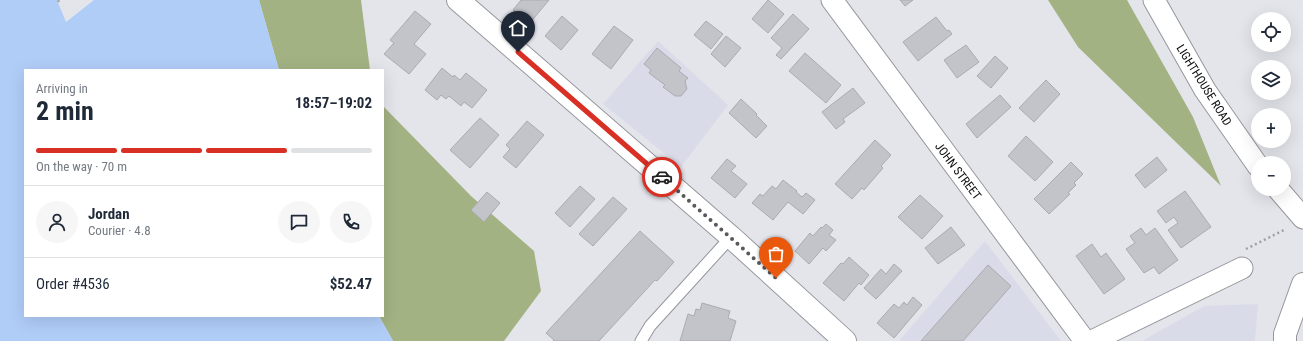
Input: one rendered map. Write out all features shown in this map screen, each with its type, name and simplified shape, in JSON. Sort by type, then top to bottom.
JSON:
[{"type":"main road","points":[[458,0],[731,237],[843,340]]},
{"type":"main road","points":[[1285,341],[1285,334],[1303,284]]},
{"type":"street","name":"JOHN STREET","points":[[832,0],[1085,341]]},
{"type":"street","name":"LIGHTHOUSE ROAD","points":[[1154,0],[1205,90],[1251,156]]},
{"type":"street","points":[[1282,196],[1298,222]]},
{"type":"street","points":[[1092,341],[1242,268]]},
{"type":"lane","points":[[641,341],[650,326],[731,237]]},
{"type":"path","points":[[1242,268],[1241,251],[1298,222]]},
{"type":"shaded area","points":[[658,41],[728,105],[681,167],[603,104]]},
{"type":"shaded area","points":[[985,241],[1061,341],[899,341]]},
{"type":"shaded area","points":[[1258,304],[1255,341],[1142,341],[1204,306]]},
{"type":"green space","points":[[259,0],[361,0],[370,69],[279,69]]},
{"type":"green space","points":[[1048,0],[1127,0],[1193,117],[1221,186],[1078,47]]},
{"type":"green space","points":[[384,107],[471,196],[534,251],[541,291],[504,341],[393,341],[380,317],[384,317]]},
{"type":"water","points":[[0,0],[57,0],[66,22],[94,0],[259,0],[279,69],[24,69],[24,317],[380,317],[393,341],[0,341]]},
{"type":"building","points":[[521,0],[549,0],[529,24],[513,10]]},
{"type":"building","points":[[768,0],[784,14],[768,33],[752,19]]},
{"type":"building","points":[[900,0],[913,0],[905,6]]},
{"type":"building","points":[[415,11],[431,24],[414,44],[426,54],[409,74],[384,54],[394,43],[390,40]]},
{"type":"building","points":[[793,14],[809,29],[781,59],[776,55],[782,48],[771,38]]},
{"type":"building","points":[[562,16],[578,30],[561,50],[545,36]]},
{"type":"building","points":[[936,17],[947,31],[949,30],[952,34],[918,61],[903,42]]},
{"type":"building","points":[[706,21],[723,34],[711,49],[694,35]]},
{"type":"building","points":[[614,26],[633,40],[611,69],[592,54]]},
{"type":"building","points":[[726,36],[741,48],[725,67],[711,54]]},
{"type":"building","points":[[966,45],[979,62],[957,78],[944,60]]},
{"type":"building","points":[[657,48],[681,68],[679,71],[688,78],[685,81],[687,89],[681,96],[675,96],[663,87],[665,85],[649,73],[651,70],[644,64]]},
{"type":"building","points":[[805,53],[841,85],[826,103],[789,71]]},
{"type":"building","points":[[995,56],[1008,68],[991,88],[977,76]]},
{"type":"building","points":[[442,68],[453,77],[454,75],[460,80],[466,73],[487,90],[472,108],[464,102],[461,106],[449,96],[446,99],[441,95],[437,100],[425,90]]},
{"type":"building","points":[[1046,80],[1060,94],[1034,122],[1019,108]]},
{"type":"building","points":[[853,88],[865,103],[843,119],[845,122],[836,129],[822,112]]},
{"type":"building","points":[[1000,95],[1011,107],[977,138],[966,124]]},
{"type":"building","points":[[741,99],[767,126],[756,138],[729,113]]},
{"type":"building","points":[[480,118],[499,135],[470,168],[450,150]]},
{"type":"building","points":[[527,121],[544,135],[516,168],[503,157],[510,149],[506,145]]},
{"type":"building","points":[[1026,136],[1053,162],[1035,181],[1008,156]]},
{"type":"building","points":[[875,140],[891,155],[881,166],[883,168],[864,190],[862,188],[852,199],[835,184]]},
{"type":"building","points":[[1157,157],[1167,170],[1145,188],[1135,175]]},
{"type":"building","points":[[727,159],[736,166],[731,171],[747,184],[735,198],[711,178]]},
{"type":"building","points":[[1071,162],[1083,174],[1074,183],[1076,185],[1068,193],[1070,194],[1049,214],[1034,199]]},
{"type":"building","points":[[783,180],[802,197],[806,193],[815,200],[803,214],[788,202],[773,220],[752,203],[760,194],[763,196],[772,186],[776,189]]},
{"type":"building","points":[[580,186],[595,199],[570,227],[555,213]]},
{"type":"building","points":[[1185,191],[1211,227],[1181,248],[1168,230],[1178,223],[1174,217],[1166,223],[1157,211]]},
{"type":"building","points":[[487,192],[500,203],[484,222],[471,210]]},
{"type":"building","points":[[920,195],[943,216],[922,239],[898,217]]},
{"type":"building","points":[[613,197],[627,209],[593,246],[579,234]]},
{"type":"building","points":[[826,224],[833,230],[829,235],[836,240],[826,251],[823,248],[809,264],[795,251],[810,233],[813,236]]},
{"type":"building","points":[[951,227],[965,245],[938,264],[925,248]]},
{"type":"building","points":[[1141,228],[1146,235],[1155,228],[1178,260],[1159,274],[1154,267],[1144,273],[1126,249],[1135,243],[1130,236]]},
{"type":"building","points":[[640,231],[674,262],[657,281],[655,280],[599,341],[553,341],[554,340],[546,333]]},
{"type":"building","points":[[1092,244],[1101,257],[1106,253],[1125,279],[1104,294],[1076,256]]},
{"type":"building","points":[[849,257],[869,275],[861,285],[859,283],[844,301],[823,283],[841,263],[843,264]]},
{"type":"building","points":[[894,264],[902,271],[876,299],[864,288],[881,269],[886,274]]},
{"type":"building","points":[[988,265],[1011,286],[963,341],[921,341]]},
{"type":"building","points":[[913,297],[922,305],[894,338],[877,323],[894,304],[899,308],[904,302],[907,305]]},
{"type":"building","points":[[702,303],[730,311],[728,318],[736,321],[730,341],[680,341],[688,314],[694,316],[696,309],[700,310]]},
{"type":"way so far","points":[[662,177],[776,278]]},
{"type":"route","points":[[518,52],[662,177]]}]
